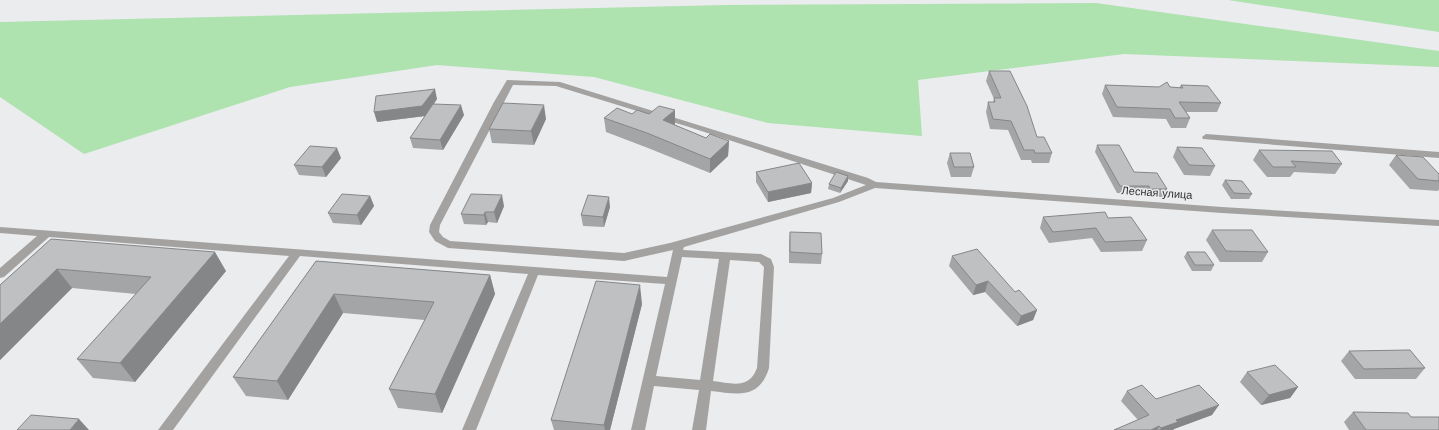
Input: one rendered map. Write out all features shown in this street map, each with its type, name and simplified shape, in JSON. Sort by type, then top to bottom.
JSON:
[{"type":"street","points":[[510,82],[557,84],[692,125],[857,178],[874,185],[836,200],[678,249],[624,257],[448,244],[439,239],[434,232],[435,225],[455,185],[510,82]]},
{"type":"street","points":[[1206,138],[1439,155]]},
{"type":"street","name":"Лесная улица","points":[[874,185],[1222,210],[1439,222]]},
{"type":"street","points":[[0,230],[671,281]]},
{"type":"street","points":[[0,274],[46,234]]},
{"type":"street","points":[[649,380],[743,389],[755,385],[764,368],[769,267],[766,262],[761,258],[725,256],[678,249]]},
{"type":"street","points":[[638,430],[678,249]]},
{"type":"street","points":[[165,430],[297,253]]},
{"type":"street","points":[[699,430],[725,256]]},
{"type":"street","points":[[470,430],[535,270]]},
{"type":"green space","points":[[1228,0],[1439,0],[1439,32]]},
{"type":"green space","points":[[1096,3],[1439,51],[1439,67],[1124,54],[918,80],[922,136],[768,123],[594,77],[437,65],[290,87],[84,154],[0,97],[0,22],[726,5]]},
{"type":"building","points":[[989,71],[1010,71],[1027,106],[1037,137],[1044,137],[1052,153],[1035,153],[1034,150],[1024,150],[1011,121],[993,119],[988,102],[995,102],[994,98],[1001,98]]},
{"type":"building","points":[[1167,82],[1170,87],[1183,88],[1181,85],[1208,86],[1221,103],[1179,102],[1190,118],[1175,118],[1170,109],[1117,107],[1105,85],[1159,87]]},
{"type":"building","points":[[435,89],[422,106],[374,112],[376,96]]},
{"type":"building","points":[[503,103],[544,105],[531,131],[489,129]]},
{"type":"building","points":[[433,104],[461,105],[440,140],[410,138]]},
{"type":"building","points":[[659,106],[675,110],[663,120],[706,138],[710,134],[729,141],[710,159],[647,133],[604,118],[617,108],[632,114],[637,110],[649,114]]},
{"type":"building","points":[[1097,145],[1119,145],[1134,172],[1157,173],[1167,189],[1150,189],[1149,186],[1120,186]]},
{"type":"building","points":[[310,146],[337,148],[322,167],[294,165]]},
{"type":"building","points":[[1177,147],[1202,148],[1215,166],[1189,165]]},
{"type":"building","points":[[1259,150],[1332,151],[1342,164],[1291,161],[1296,167],[1273,167]]},
{"type":"building","points":[[950,153],[970,153],[974,167],[954,167]]},
{"type":"building","points":[[1396,155],[1423,157],[1439,174],[1439,181],[1418,179]]},
{"type":"building","points":[[799,163],[812,183],[768,192],[756,172]]},
{"type":"building","points":[[836,172],[848,176],[841,188],[829,184]]},
{"type":"building","points":[[1225,180],[1242,181],[1252,194],[1234,193]]},
{"type":"building","points":[[342,194],[370,196],[357,215],[328,213]]},
{"type":"building","points":[[471,194],[502,195],[494,212],[485,212],[484,215],[461,214]]},
{"type":"building","points":[[588,195],[609,197],[603,217],[581,215]]},
{"type":"building","points":[[1105,212],[1108,218],[1131,217],[1147,240],[1105,242],[1096,228],[1053,232],[1043,217]]},
{"type":"building","points":[[1212,230],[1252,230],[1268,252],[1226,251]]},
{"type":"building","points":[[790,232],[821,233],[822,254],[790,252]]},
{"type":"building","points":[[51,239],[215,252],[120,363],[77,359],[151,277],[57,269],[0,324],[0,285]]},
{"type":"building","points":[[977,249],[1015,292],[1019,290],[1037,310],[1021,316],[988,281],[976,285],[952,256]]},
{"type":"building","points":[[1187,252],[1205,252],[1214,265],[1195,265]]},
{"type":"building","points":[[316,261],[490,275],[435,394],[389,389],[434,302],[334,294],[277,381],[233,377]]},
{"type":"building","points":[[596,281],[640,285],[604,425],[551,420]]},
{"type":"building","points":[[1410,350],[1425,368],[1364,369],[1349,351]]},
{"type":"building","points":[[1275,365],[1298,387],[1269,395],[1247,372]]},
{"type":"building","points":[[1142,385],[1156,399],[1199,385],[1219,405],[1176,420],[1178,422],[1161,428],[1159,426],[1151,430],[1114,430],[1149,415],[1127,391]]},
{"type":"building","points":[[1353,412],[1408,413],[1411,417],[1439,417],[1439,430],[1366,430]]},
{"type":"building","points":[[31,415],[79,419],[70,430],[17,430]]}]
